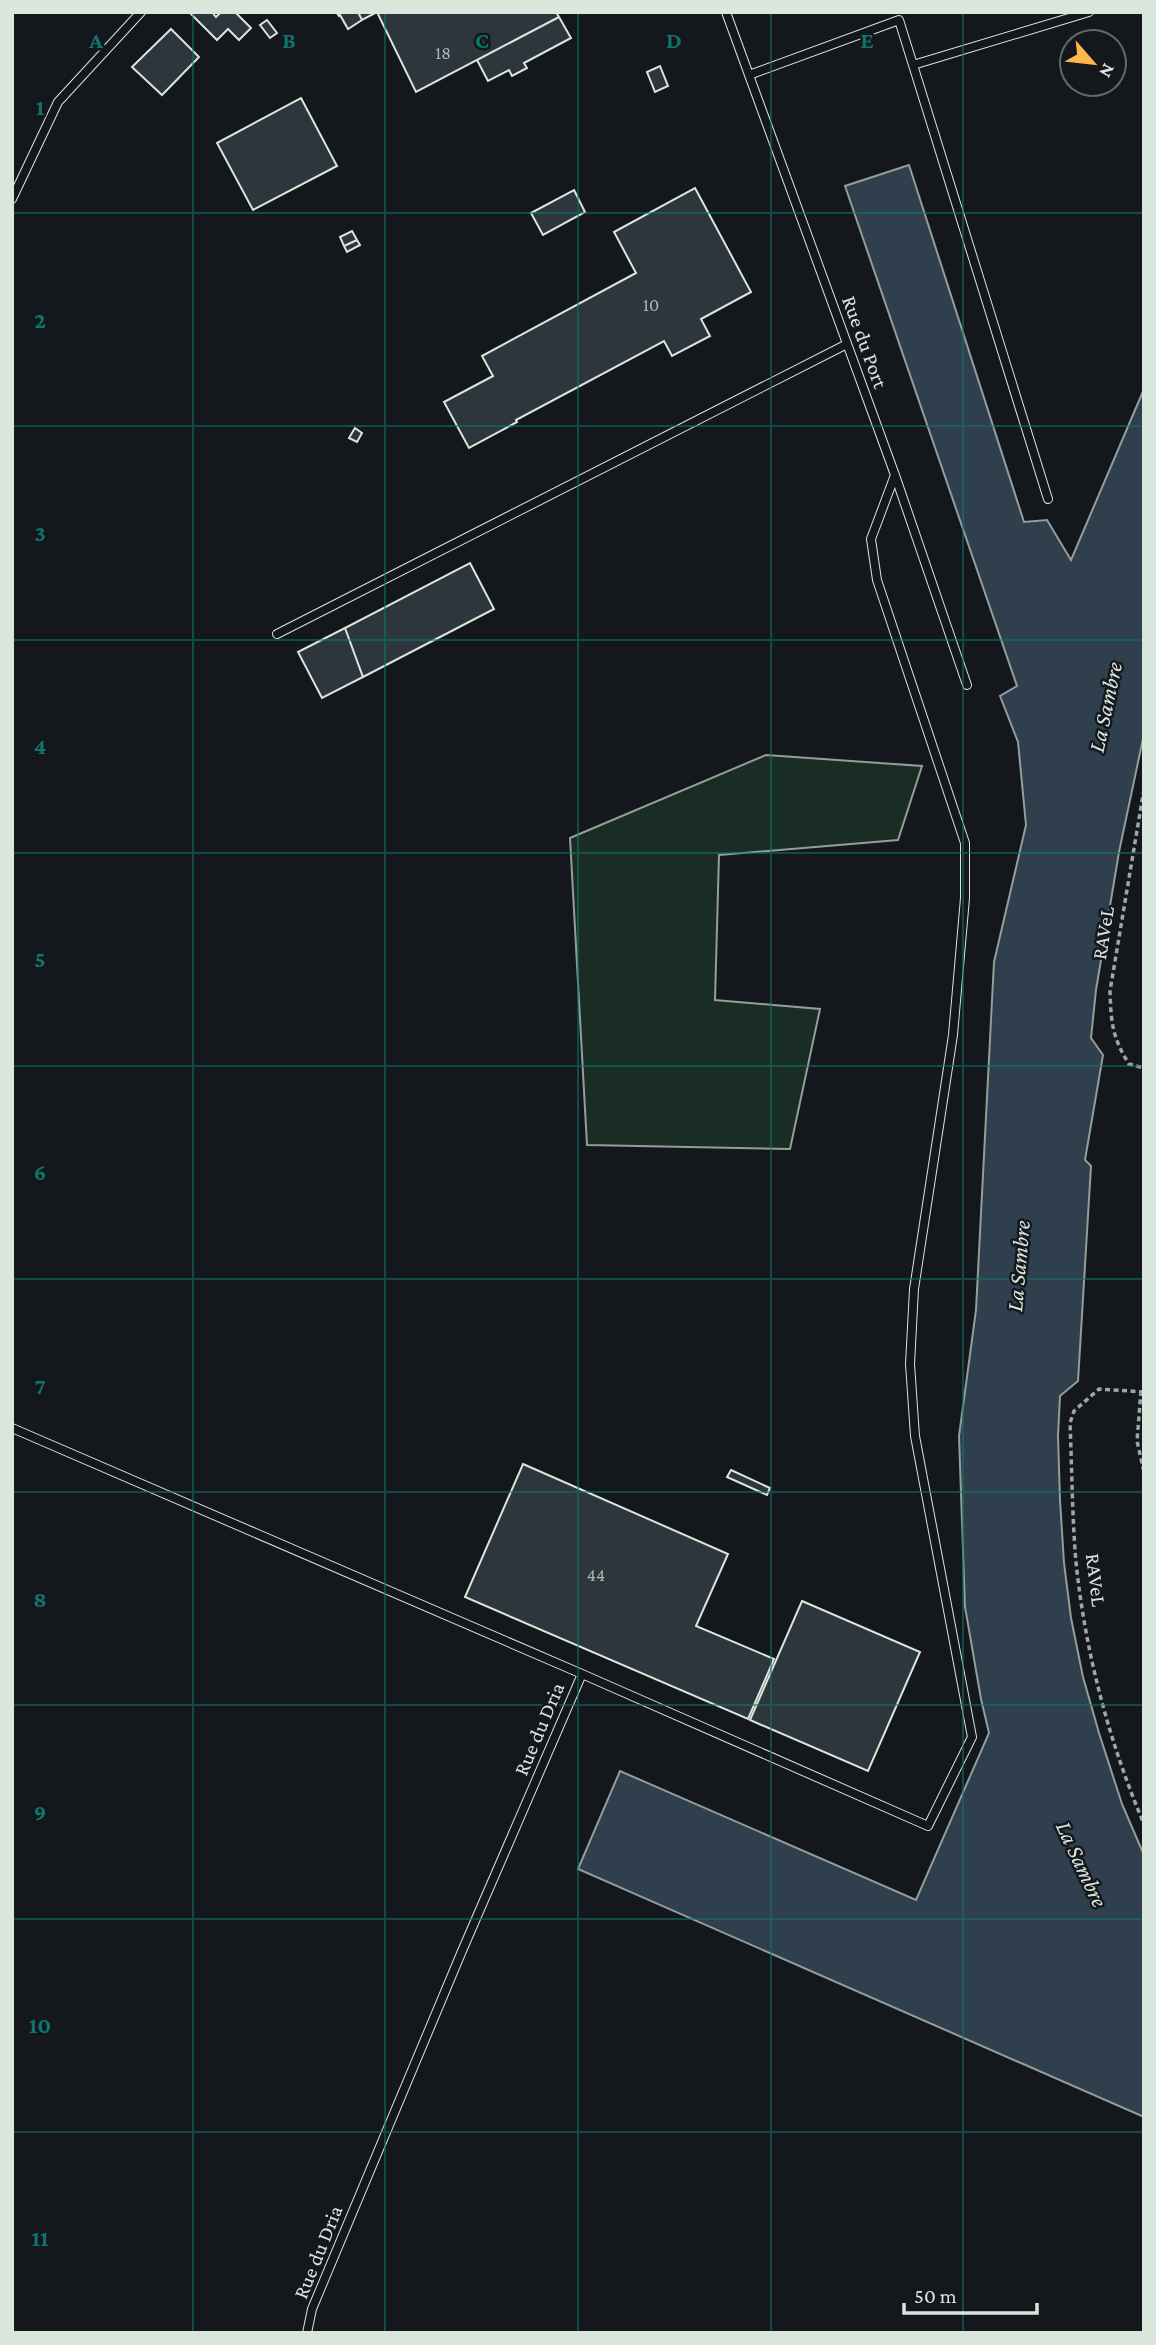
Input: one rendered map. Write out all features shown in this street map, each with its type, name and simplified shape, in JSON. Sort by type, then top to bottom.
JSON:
[{"type":"lane","points":[[12,199],[58,102],[141,12]]},
{"type":"lane","name":"Rue du Port","points":[[726,12],[895,475],[967,685]]},
{"type":"lane","points":[[913,65],[1089,12]]},
{"type":"lane","points":[[749,75],[898,16],[1048,499]]},
{"type":"lane","points":[[277,634],[848,344]]},
{"type":"lane","points":[[582,1674],[928,1826],[972,1737],[915,1436],[910,1364],[914,1289],[953,1035],[965,898],[965,843],[877,580],[871,539],[895,475]]},
{"type":"lane","name":"Rue du Dria","points":[[12,1428],[582,1674],[312,2309],[307,2333]]},
{"type":"path","name":"RAVeL","points":[[1144,789],[1110,991],[1116,1045],[1129,1064],[1144,1069]]},
{"type":"path","name":"RAVeL","points":[[1142,1392],[1099,1389],[1074,1411],[1070,1423],[1076,1562],[1084,1617],[1111,1732],[1144,1824]]},
{"type":"path","points":[[1142,1392],[1137,1441],[1144,1472]]},
{"type":"green space","points":[[766,755],[922,766],[898,840],[719,855],[715,1000],[820,1009],[790,1149],[587,1145],[570,838]]},
{"type":"water","name":"La Sambre","points":[[909,165],[1024,522],[1047,520],[1071,560],[1144,389],[1144,734],[1119,852],[1096,990],[1091,1038],[1103,1055],[1085,1160],[1091,1166],[1078,1381],[1060,1396],[1058,1436],[1064,1563],[1071,1618],[1083,1677],[1122,1804],[1144,1855],[1144,2117],[578,1869],[620,1771],[916,1900],[989,1733],[965,1607],[959,1436],[976,1310],[994,962],[1026,825],[1018,742],[1000,696],[1017,686],[845,186]]},
{"type":"building","points":[[189,12],[212,12],[216,17],[221,12],[235,12],[251,28],[239,40],[228,29],[217,40]]},
{"type":"building","points":[[336,12],[358,12],[362,20],[348,29]]},
{"type":"building","points":[[358,12],[377,12],[362,20]]},
{"type":"building","points":[[377,12],[556,12],[559,17],[416,92]]},
{"type":"building","points":[[559,17],[571,38],[524,63],[527,68],[512,76],[509,70],[488,81],[477,60]]},
{"type":"building","points":[[267,20],[277,33],[270,38],[260,25]]},
{"type":"building","points":[[171,29],[199,57],[162,95],[132,67]]},
{"type":"building","points":[[660,66],[668,86],[655,92],[647,72]]},
{"type":"building","points":[[301,98],[337,166],[253,210],[217,143]]},
{"type":"building","points":[[695,188],[751,292],[701,319],[710,336],[672,356],[664,341],[469,448],[444,402],[493,376],[482,356],[636,273],[614,232]]},
{"type":"building","points":[[574,190],[585,212],[543,235],[531,213]]},
{"type":"building","points":[[352,231],[357,240],[344,246],[340,237]]},
{"type":"building","points":[[357,240],[360,245],[347,252],[344,246]]},
{"type":"building","points":[[355,428],[362,433],[357,442],[349,438]]},
{"type":"building","points":[[470,563],[494,609],[363,677],[345,628]]},
{"type":"building","points":[[345,628],[363,677],[322,698],[298,652]]},
{"type":"building","points":[[523,1464],[728,1554],[696,1626],[774,1659],[748,1719],[465,1597]]},
{"type":"building","points":[[731,1470],[770,1488],[767,1495],[727,1477]]},
{"type":"building","points":[[802,1601],[920,1652],[868,1771],[750,1720]]}]
